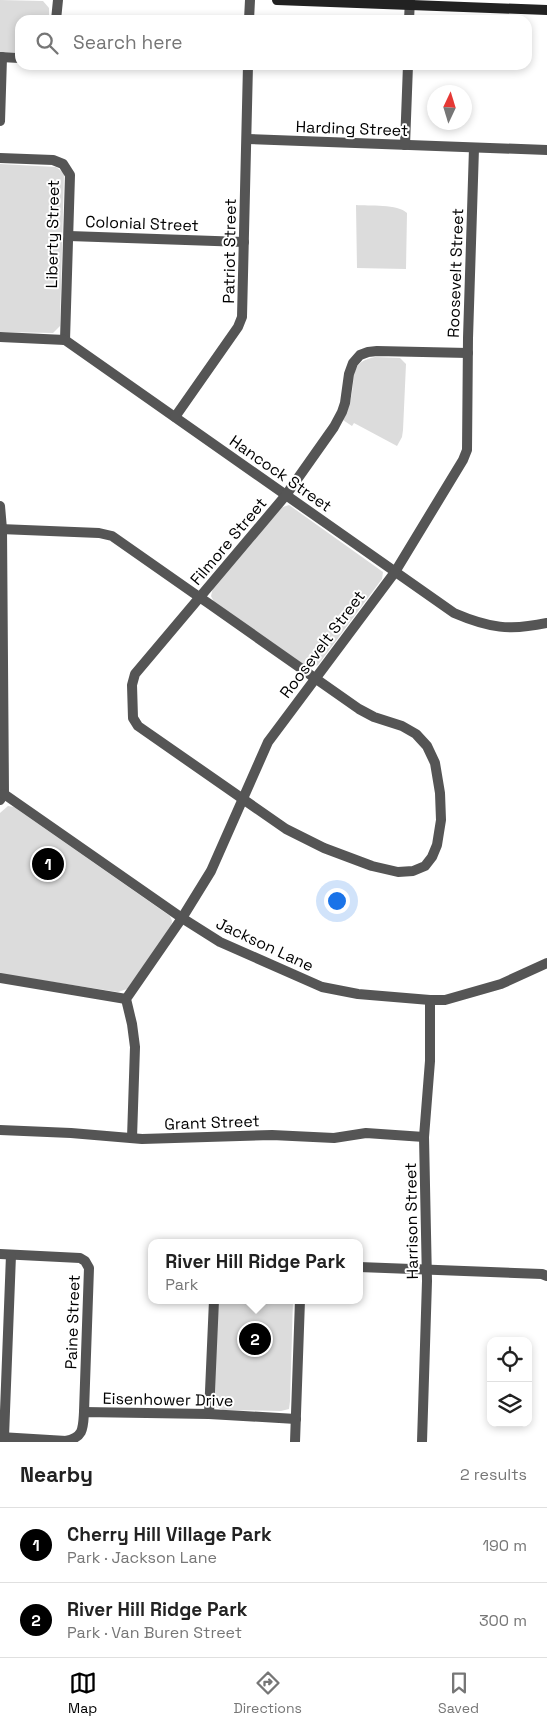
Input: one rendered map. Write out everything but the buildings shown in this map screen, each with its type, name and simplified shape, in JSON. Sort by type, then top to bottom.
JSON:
[{"type":"main road","points":[[277,0],[410,2],[547,10]]},
{"type":"street","points":[[56,15],[58,0]]},
{"type":"street","points":[[250,0],[250,15]]},
{"type":"street","points":[[409,15],[410,2]]},
{"type":"street","points":[[0,121],[1,57],[15,58]]},
{"type":"street","name":"Patriot Street","points":[[175,417],[238,327],[242,317],[248,70]]},
{"type":"street","points":[[405,145],[408,70]]},
{"type":"street","name":"Harding Street","points":[[247,139],[547,150]]},
{"type":"street","name":"Roosevelt Street","points":[[126,999],[182,918],[211,871],[268,742],[395,572],[463,460],[467,450],[474,148]]},
{"type":"street","name":"Liberty Street","points":[[0,158],[53,160],[63,164],[70,175],[65,340]]},
{"type":"street","name":"Colonial Street","points":[[69,236],[244,242]]},
{"type":"street","points":[[0,338],[65,340]]},
{"type":"street","name":"Hancock Street","points":[[65,340],[454,613],[477,622],[504,628],[528,627],[547,623]]},
{"type":"street","name":"Filmore Street","points":[[243,798],[138,726],[133,718],[132,685],[135,674],[286,495],[334,427],[345,403],[349,374],[360,355],[377,351],[468,353]]},
{"type":"street","points":[[0,506],[2,797]]},
{"type":"street","points":[[1,529],[99,533],[112,536],[359,709],[402,726],[416,734],[427,746],[435,763],[440,793],[441,820],[437,845],[432,857],[425,866],[413,871],[398,872],[372,866],[324,848],[286,829],[243,798]]},
{"type":"street","name":"Jackson Lane","points":[[2,797],[220,942],[322,988],[358,994],[445,1000],[501,984],[547,963]]},
{"type":"street","points":[[0,978],[126,999],[135,1047],[132,1138]]},
{"type":"street","name":"Harrison Street","points":[[422,1442],[426,1270],[424,1137],[430,1061],[430,1000]]},
{"type":"street","name":"Grant Street","points":[[0,1130],[132,1138],[272,1135],[334,1138],[366,1133],[424,1137]]},
{"type":"street","name":"Paine Street","points":[[0,1254],[80,1258],[85,1261],[89,1268],[84,1412]]},
{"type":"street","points":[[2,1437],[11,1255]]},
{"type":"street","points":[[363,1267],[542,1274],[547,1276]]},
{"type":"street","points":[[209,1414],[214,1304]]},
{"type":"street","points":[[295,1442],[300,1304]]},
{"type":"street","name":"Eisenhower Drive","points":[[2,1437],[66,1441],[75,1439],[81,1433],[84,1412],[209,1414],[296,1419]]},
{"type":"shaded area","points":[[0,0],[43,1],[49,8],[49,15],[15,15],[15,52],[0,52]]},
{"type":"shaded area","points":[[0,164],[56,167],[64,173],[60,326],[53,333],[0,332]]},
{"type":"shaded area","points":[[356,205],[397,208],[407,213],[406,269],[357,268]]},
{"type":"shaded area","points":[[375,357],[400,358],[406,364],[403,430],[402,437],[397,446],[354,423],[352,426],[343,420],[358,366],[367,359]]},
{"type":"shaded area","points":[[289,505],[383,572],[382,579],[318,665],[311,668],[214,602],[211,596],[213,588],[280,508]]},
{"type":"shaded area","points":[[8,806],[14,807],[170,916],[172,921],[171,927],[127,989],[118,992],[0,974],[0,813]]},
{"type":"shaded area","points":[[218,1304],[293,1304],[289,1409],[281,1411],[223,1410],[216,1407],[214,1399]]},
{"type":"place","name":"Cherry Hill Village Park","points":[[48,864]]},
{"type":"place","name":"River Hill Ridge Park","points":[[255,1339]]}]
